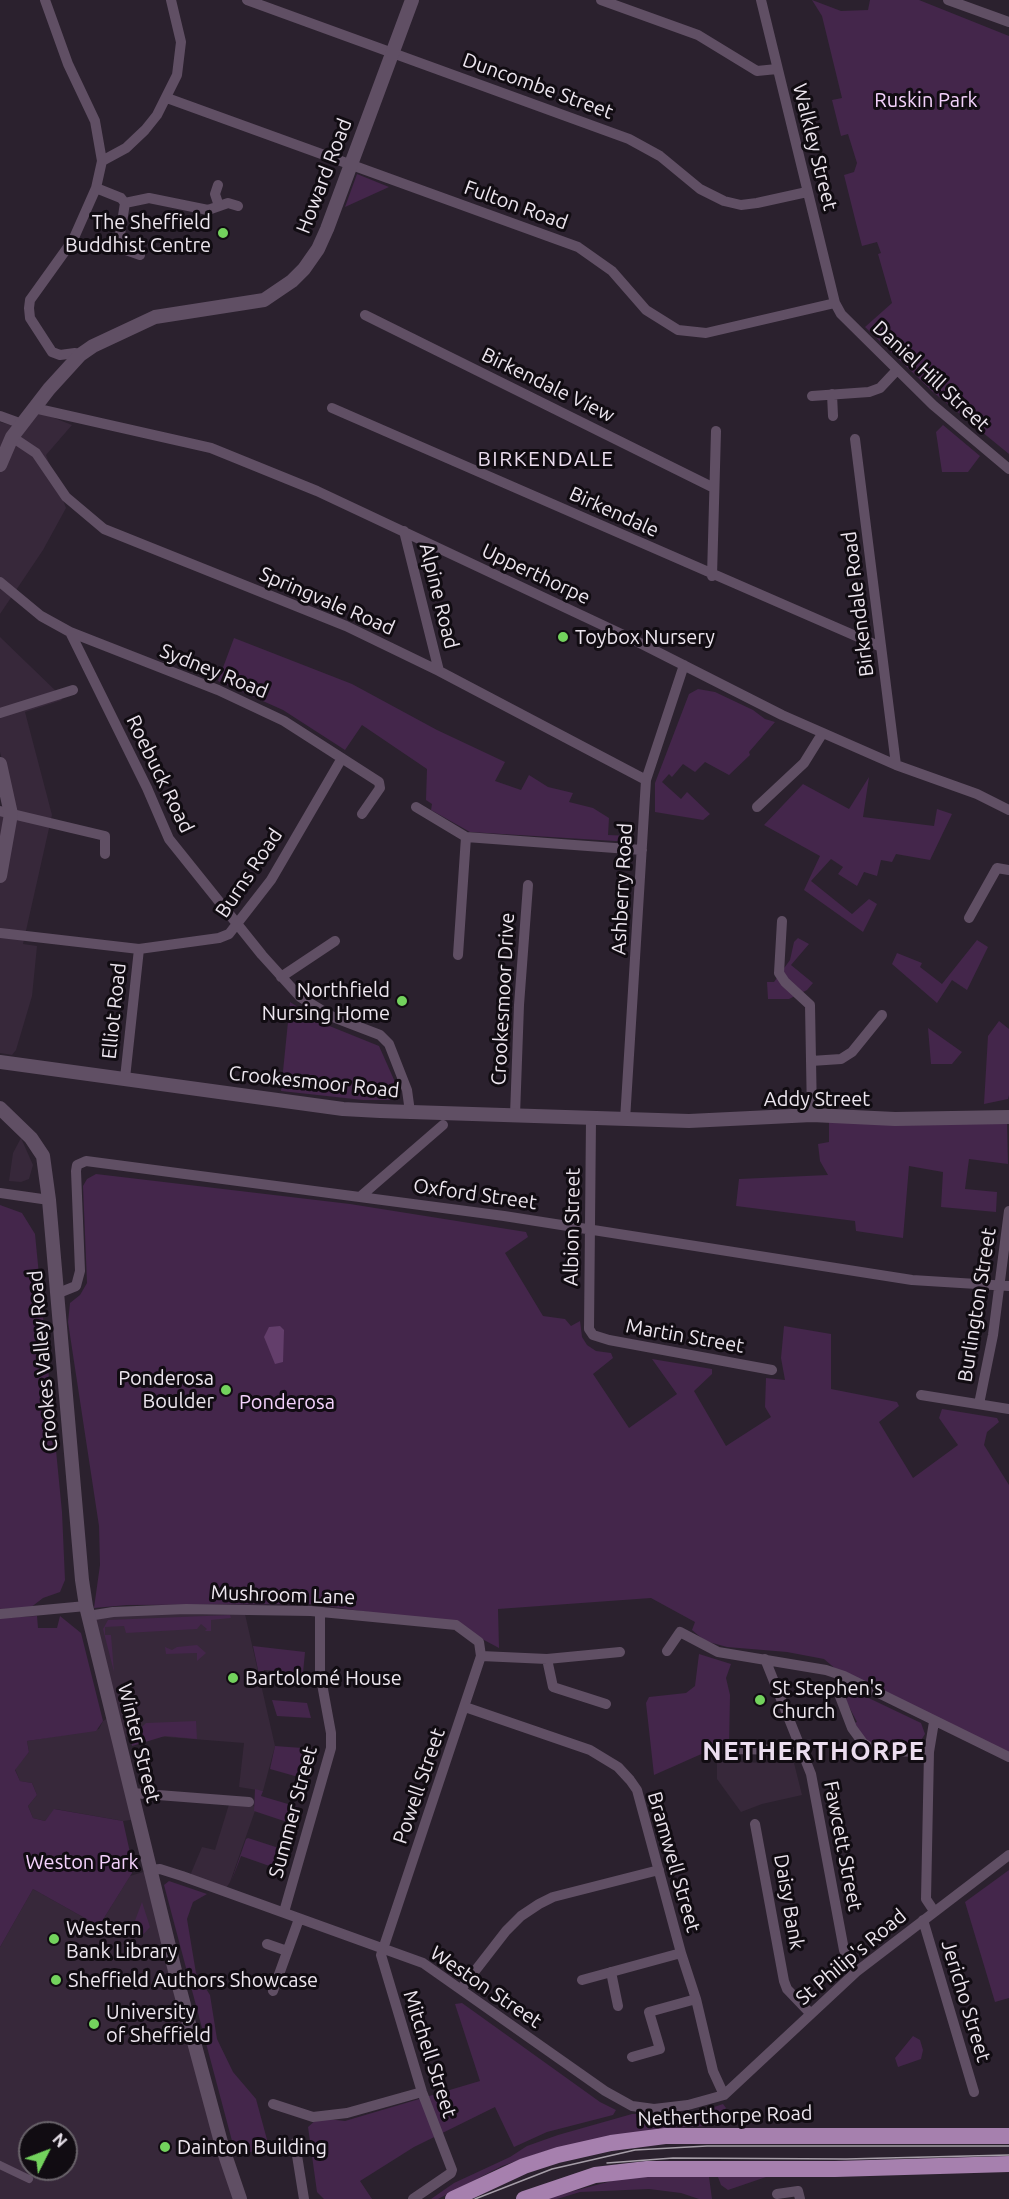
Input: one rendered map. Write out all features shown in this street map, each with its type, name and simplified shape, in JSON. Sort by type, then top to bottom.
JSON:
[{"type":"highway","name":"Netherthorpe Road","points":[[453,2199],[524,2166],[558,2155],[618,2142],[665,2136],[1009,2136]]},
{"type":"highway","points":[[524,2199],[595,2175],[647,2169],[846,2169],[1009,2164]]},
{"type":"street","points":[[45,0],[68,64],[95,121],[100,137],[102,161],[96,188],[73,240],[30,300],[30,318],[52,352],[60,355],[75,353],[80,355]]},
{"type":"street","points":[[102,161],[126,148],[145,130],[167,98],[177,75],[182,42],[171,0]]},
{"type":"street","name":"Duncombe Street","points":[[247,0],[629,139],[660,156],[700,189],[724,201],[741,205],[807,192]]},
{"type":"street","name":"Howard Road","points":[[0,465],[12,437],[34,408],[80,355],[108,337],[155,317],[188,310],[250,303],[279,292],[294,280],[318,249],[412,0]]},
{"type":"street","points":[[601,0],[698,35],[757,71],[777,69]]},
{"type":"street","name":"Walkley Street","points":[[761,0],[835,303]]},
{"type":"street","points":[[948,0],[1009,22]]},
{"type":"street","name":"Fulton Road","points":[[167,98],[351,162],[578,247],[608,267],[651,314],[668,326],[687,333],[706,333],[835,303]]},
{"type":"street","points":[[219,185],[215,194],[219,206]]},
{"type":"street","points":[[96,188],[121,198],[125,203],[119,241],[123,249],[140,255]]},
{"type":"street","points":[[125,203],[149,198],[208,210],[228,203],[238,206]]},
{"type":"street","name":"Daniel Hill Street","points":[[835,303],[850,325],[896,371],[1009,469]]},
{"type":"street","name":"Birkendale View","points":[[365,315],[714,488]]},
{"type":"street","points":[[812,396],[869,392],[880,388],[896,371]]},
{"type":"street","points":[[832,394],[833,416]]},
{"type":"street","name":"Upperthorpe","points":[[34,408],[211,448],[317,490],[684,665],[822,734],[896,765],[977,794],[1009,810]]},
{"type":"street","name":"Birkendale","points":[[332,408],[711,576],[881,647]]},
{"type":"street","points":[[0,416],[22,424]]},
{"type":"street","points":[[711,576],[717,431]]},
{"type":"street","name":"Springvale Road","points":[[12,437],[36,453],[66,497],[104,528],[346,626],[439,671],[646,780]]},
{"type":"street","name":"Birkendale Road","points":[[855,439],[896,765]]},
{"type":"street","name":"Alpine Road","points":[[404,531],[439,671]]},
{"type":"street","name":"Sydney Road","points":[[0,582],[41,616],[70,632],[260,708],[342,758],[380,784],[362,814]]},
{"type":"street","name":"Roebuck Road","points":[[70,632],[147,788],[169,839],[237,926],[281,977],[316,1008],[380,1035],[389,1044],[398,1063],[410,1112]]},
{"type":"street","name":"Ashberry Road","points":[[625,1120],[646,780],[684,665]]},
{"type":"street","points":[[0,713],[73,690]]},
{"type":"street","points":[[757,807],[804,763],[822,734]]},
{"type":"street","name":"Burns Road","points":[[0,933],[139,948],[219,938],[237,926],[271,880],[342,758]]},
{"type":"street","points":[[0,764],[5,812],[0,876]]},
{"type":"street","points":[[416,807],[466,837],[642,850]]},
{"type":"street","points":[[5,812],[105,836],[105,854]]},
{"type":"street","points":[[458,955],[466,837]]},
{"type":"street","points":[[969,918],[997,868],[1009,870]]},
{"type":"street","name":"Crookesmoor Drive","points":[[515,1115],[528,885]]},
{"type":"street","points":[[782,921],[779,973],[785,982],[810,1005],[812,1115]]},
{"type":"street","points":[[281,977],[335,941]]},
{"type":"street","name":"Elliot Road","points":[[125,1078],[139,948]]},
{"type":"street","points":[[811,1061],[841,1059],[852,1052],[882,1015]]},
{"type":"street","name":"Crookesmoor Road","points":[[0,1062],[343,1109],[625,1120]]},
{"type":"street","name":"Crookes Valley Road","points":[[0,1108],[38,1147],[43,1156],[49,1200],[81,1573],[88,1616]]},
{"type":"street","name":"Addy Street","points":[[625,1120],[689,1121],[812,1115],[895,1119],[1009,1116]]},
{"type":"street","name":"Albion Street","points":[[591,1119],[589,1329],[593,1335]]},
{"type":"street","points":[[361,1196],[443,1125]]},
{"type":"street","name":"Oxford Street","points":[[56,1294],[76,1286],[80,1270],[76,1171],[80,1163],[104,1162],[548,1223],[912,1280],[1004,1287]]},
{"type":"street","points":[[0,1193],[49,1200]]},
{"type":"street","name":"Burlington Street","points":[[979,1404],[1004,1287],[1009,1211]]},
{"type":"street","name":"Martin Street","points":[[593,1335],[609,1340],[772,1370]]},
{"type":"street","points":[[921,1395],[1009,1409]]},
{"type":"street","name":"Mushroom Lane","points":[[0,1614],[88,1616],[113,1612],[232,1608],[320,1612],[456,1625],[479,1642],[481,1656]]},
{"type":"street","name":"Summer Street","points":[[284,1912],[331,1748],[331,1733],[320,1673],[320,1612]]},
{"type":"street","name":"Winter Street","points":[[88,1616],[216,2126],[240,2199]]},
{"type":"street","points":[[667,1651],[680,1632],[718,1652],[808,1665],[843,1676],[1009,1757]]},
{"type":"street","points":[[481,1656],[547,1659],[620,1652]]},
{"type":"street","name":"Powell Street","points":[[382,1949],[481,1656]]},
{"type":"street","points":[[547,1659],[553,1687],[606,1704]]},
{"type":"street","name":"Fawcett Street","points":[[765,1659],[811,1774],[844,1950],[856,1972]]},
{"type":"street","points":[[843,1676],[839,1694],[852,1728],[863,1743],[876,1751],[928,1752]]},
{"type":"street","name":"Bramwell Street","points":[[465,1707],[590,1750],[618,1767],[637,1790],[681,1953],[696,1999],[713,2071],[724,2095]]},
{"type":"street","points":[[934,1722],[928,1752],[926,1899],[934,1911]]},
{"type":"street","points":[[722,1749],[802,1750]]},
{"type":"street","points":[[132,1793],[249,1802]]},
{"type":"street","name":"Daisy Bank","points":[[755,1824],[784,1981],[788,1989],[811,2014]]},
{"type":"street","name":"St Philip's Road","points":[[724,2095],[856,1972],[1009,1855]]},
{"type":"street","name":"Weston Street","points":[[150,1870],[159,1869],[182,1876],[423,1963],[624,2103],[654,2109],[669,2108],[724,2095]]},
{"type":"street","points":[[461,1989],[506,1931],[521,1916],[539,1904],[553,1897],[658,1870]]},
{"type":"street","points":[[273,1991],[299,1919]]},
{"type":"street","name":"Jericho Street","points":[[923,1920],[974,2092]]},
{"type":"street","points":[[267,1944],[287,1951]]},
{"type":"street","name":"Mitchell Street","points":[[382,1949],[381,1962],[422,2092],[452,2170],[451,2173],[413,2199]]},
{"type":"street","points":[[582,1980],[681,1953]]},
{"type":"street","points":[[611,1972],[618,2006]]},
{"type":"street","points":[[632,2057],[660,2049],[649,2012],[696,1999]]},
{"type":"street","points":[[273,2104],[313,2117],[347,2113],[422,2092]]},
{"type":"street","points":[[295,2144],[304,2199]]},
{"type":"street","points":[[0,2165],[18,2174]]},
{"type":"street","points":[[777,2194],[798,2191],[800,2199]]},
{"type":"shaded area","points":[[29,408],[72,425],[46,455],[66,508],[43,550],[0,614],[0,422],[14,426]]},
{"type":"shaded area","points":[[0,637],[58,693],[62,700],[25,712],[52,815],[23,944],[37,946],[32,996],[16,1050],[12,1055],[0,1053],[0,806],[15,809],[0,752]]},
{"type":"shaded area","points":[[21,1138],[33,1165],[29,1179],[21,1182],[9,1181],[13,1153]]},
{"type":"shaded area","points":[[280,1326],[284,1330],[283,1362],[275,1364],[264,1337],[269,1327]]},
{"type":"shaded area","points":[[101,1613],[245,1614],[275,1746],[263,1791],[239,1787],[244,1743],[129,1734],[120,1745],[138,1819],[123,1821],[55,1809],[45,1821],[33,1818],[28,1806],[37,1795],[32,1783],[20,1781],[15,1769],[29,1752],[27,1741],[99,1729],[103,1721],[112,1716],[88,1616]]},
{"type":"shaded area","points":[[717,1762],[794,1763],[802,1795],[762,1804],[741,1812],[717,1779]]},
{"type":"shaded area","points":[[230,1801],[249,1802],[256,1808],[230,1882],[225,1890],[189,1878],[202,1847],[215,1850]]},
{"type":"shaded area","name":"University of Sheffield","points":[[150,1870],[240,2199],[0,2199],[0,1947],[33,1889],[99,1926],[130,1876]]},
{"type":"green space","name":"Ruskin Park","points":[[812,0],[841,11],[868,10],[870,0],[919,0],[1009,36],[1009,454],[933,392],[865,327],[892,303],[878,254],[881,253],[877,242],[862,246],[844,175],[854,172],[857,163],[848,134],[841,136],[832,100],[842,98],[822,16]]},
{"type":"green space","points":[[357,174],[389,187],[345,207]]},
{"type":"green space","points":[[943,425],[980,456],[968,472],[942,472],[936,432]]},
{"type":"green space","points":[[234,638],[352,684],[437,730],[505,762],[495,781],[521,790],[529,775],[548,787],[573,793],[569,802],[593,808],[609,818],[608,835],[631,836],[627,841],[615,841],[470,832],[431,810],[432,804],[426,800],[427,769],[362,725],[345,750],[283,710],[218,681]]},
{"type":"green space","points":[[698,689],[715,692],[775,722],[749,752],[750,755],[729,775],[705,762],[695,772],[683,764],[672,777],[669,774],[662,782],[681,799],[687,792],[710,814],[703,820],[655,812],[655,783],[689,694]]},
{"type":"green space","points":[[869,777],[863,817],[934,826],[937,809],[952,814],[930,860],[896,854],[892,862],[881,860],[877,876],[864,872],[857,886],[838,874],[843,867],[831,859],[811,881],[852,914],[869,899],[877,904],[863,932],[804,890],[820,856],[764,825],[803,784],[849,809]]},
{"type":"green space","points":[[798,938],[809,944],[791,965],[813,983],[807,990],[789,999],[768,999],[767,982],[774,982],[790,960],[794,942]]},
{"type":"green space","points":[[977,940],[988,947],[967,990],[952,980],[937,1003],[892,964],[897,953],[922,963],[920,967],[942,984]]},
{"type":"green space","points":[[290,1002],[327,1025],[379,1046],[395,1082],[399,1100],[363,1100],[281,1091]]},
{"type":"green space","points":[[999,1021],[1009,1029],[1009,1095],[1008,1099],[984,1104],[988,1036]]},
{"type":"green space","points":[[928,1028],[962,1052],[952,1064],[931,1064]]},
{"type":"green space","points":[[829,1122],[1007,1122],[1008,1164],[969,1159],[965,1189],[997,1192],[996,1212],[941,1207],[943,1172],[909,1166],[903,1238],[856,1231],[855,1221],[736,1206],[739,1179],[828,1175],[820,1161],[818,1144],[829,1142]]},
{"type":"green space","name":"Ponderosa","points":[[96,1174],[350,1204],[526,1232],[528,1237],[505,1253],[543,1316],[565,1319],[571,1326],[580,1321],[582,1337],[587,1345],[596,1351],[611,1353],[613,1358],[593,1374],[629,1428],[677,1394],[652,1359],[712,1369],[712,1374],[694,1391],[726,1446],[771,1417],[765,1407],[766,1378],[785,1380],[781,1358],[784,1326],[831,1334],[831,1389],[897,1402],[899,1406],[879,1422],[913,1478],[958,1445],[939,1418],[942,1409],[997,1418],[999,1422],[987,1432],[984,1445],[1009,1485],[1009,1757],[844,1676],[824,1659],[787,1652],[727,1647],[705,1641],[692,1630],[695,1622],[651,1598],[498,1609],[499,1648],[456,1625],[313,1604],[127,1605],[94,1608],[100,1565],[99,1526],[68,1322],[70,1303],[80,1295],[87,1283],[83,1186],[87,1179]]},
{"type":"green space","points":[[0,1205],[22,1213],[35,1234],[62,1512],[65,1580],[60,1592],[43,1598],[30,1608],[0,1609]]},
{"type":"green space","points":[[230,1615],[231,1618],[211,1620],[211,1631],[205,1631],[207,1629],[201,1624],[197,1629],[126,1633],[124,1626],[105,1627],[105,1635],[111,1635],[114,1672],[103,1629],[108,1620]]},
{"type":"green space","name":"Weston Park","points":[[37,1616],[38,1628],[57,1628],[60,1616],[81,1633],[103,1721],[96,1731],[27,1741],[29,1752],[15,1770],[20,1781],[32,1783],[37,1795],[28,1806],[33,1818],[45,1821],[54,1809],[123,1821],[132,1873],[99,1926],[33,1889],[0,1947],[0,1618]]},
{"type":"green space","points":[[197,1645],[206,1653],[197,1661],[197,1653],[166,1654],[165,1647],[172,1650],[177,1647]]},
{"type":"green space","points":[[253,1646],[305,1652],[303,1673],[264,1670],[262,1689]]},
{"type":"green space","points":[[699,1654],[731,1664],[726,1678],[730,1695],[729,1746],[715,1748],[654,1775],[646,1703],[649,1697],[686,1693],[695,1686]]},
{"type":"green space","points":[[854,1691],[921,1723],[925,1734],[918,1745],[880,1747],[872,1744],[856,1731],[852,1724],[857,1722],[846,1701],[847,1695]]},
{"type":"green space","points":[[125,1698],[130,1698],[134,1724],[141,1728],[146,1723],[196,1721],[197,1739],[165,1736],[132,1746],[122,1704],[126,1703]]},
{"type":"green space","points":[[272,1700],[307,1703],[311,1718],[277,1716]]},
{"type":"green space","points":[[275,1746],[316,1749],[309,1780],[270,1769]]},
{"type":"green space","points":[[255,1789],[263,1791],[261,1796],[298,1807],[293,1824],[254,1811]]},
{"type":"green space","points":[[246,1839],[285,1850],[278,1869],[241,1856],[231,1882]]},
{"type":"green space","points":[[1009,1870],[1009,1998],[995,2002],[965,1902]]},
{"type":"green space","points":[[169,1881],[207,1894],[193,1902],[187,1919],[196,1973],[210,1995],[217,2039],[233,2072],[256,2099],[269,2147],[236,2156],[164,1885]]},
{"type":"green space","points":[[142,1902],[150,1927],[140,1938],[134,1936],[133,1926]]},
{"type":"green space","points":[[462,2003],[600,2102],[616,2110],[613,2115],[547,2132],[514,2147],[495,2107],[414,2147],[360,2181],[372,2199],[324,2199],[317,2192],[308,2127],[318,2118],[345,2121],[480,2081],[455,2004]]},
{"type":"green space","points":[[913,2036],[920,2040],[923,2050],[921,2059],[898,2067],[895,2058]]},
{"type":"green space","points":[[723,2104],[726,2108],[709,2126],[667,2128],[545,2151],[502,2166],[438,2199],[431,2199],[454,2183],[510,2157],[527,2146],[558,2135],[632,2114],[693,2114]]},
{"type":"green space","points":[[668,2175],[709,2177],[712,2199],[699,2199],[681,2193],[649,2189],[580,2192],[557,2199],[543,2199],[623,2178]]},
{"type":"green space","points":[[769,2176],[728,2190],[721,2185],[718,2177]]},
{"type":"tram line","points":[[475,2199],[552,2169],[635,2150],[707,2146],[1009,2146]]},
{"type":"tram line","points":[[607,2163],[673,2158],[846,2159],[1009,2155]]},
{"type":"place","name":"The Sheffield Buddhist Centre","points":[[223,233]]},
{"type":"place","name":"Toybox Nursery","points":[[563,637]]},
{"type":"place","name":"Northfield Nursing Home","points":[[402,1001]]},
{"type":"place","name":"Ponderosa Boulder","points":[[226,1390]]},
{"type":"place","name":"Bartolomé House","points":[[233,1678]]},
{"type":"place","name":"St Stephen's Church","points":[[760,1700]]},
{"type":"place","name":"Western Bank Library","points":[[54,1939]]},
{"type":"place","name":"Sheffield Authors Showcase","points":[[56,1980]]},
{"type":"place","name":"University of Sheffield","points":[[94,2024]]},
{"type":"place","name":"Dainton Building","points":[[165,2147]]},
{"type":"district","name":"BIRKENDALE","points":[[546,459]]},
{"type":"district","name":"NETHERTHORPE","points":[[814,1751]]}]
